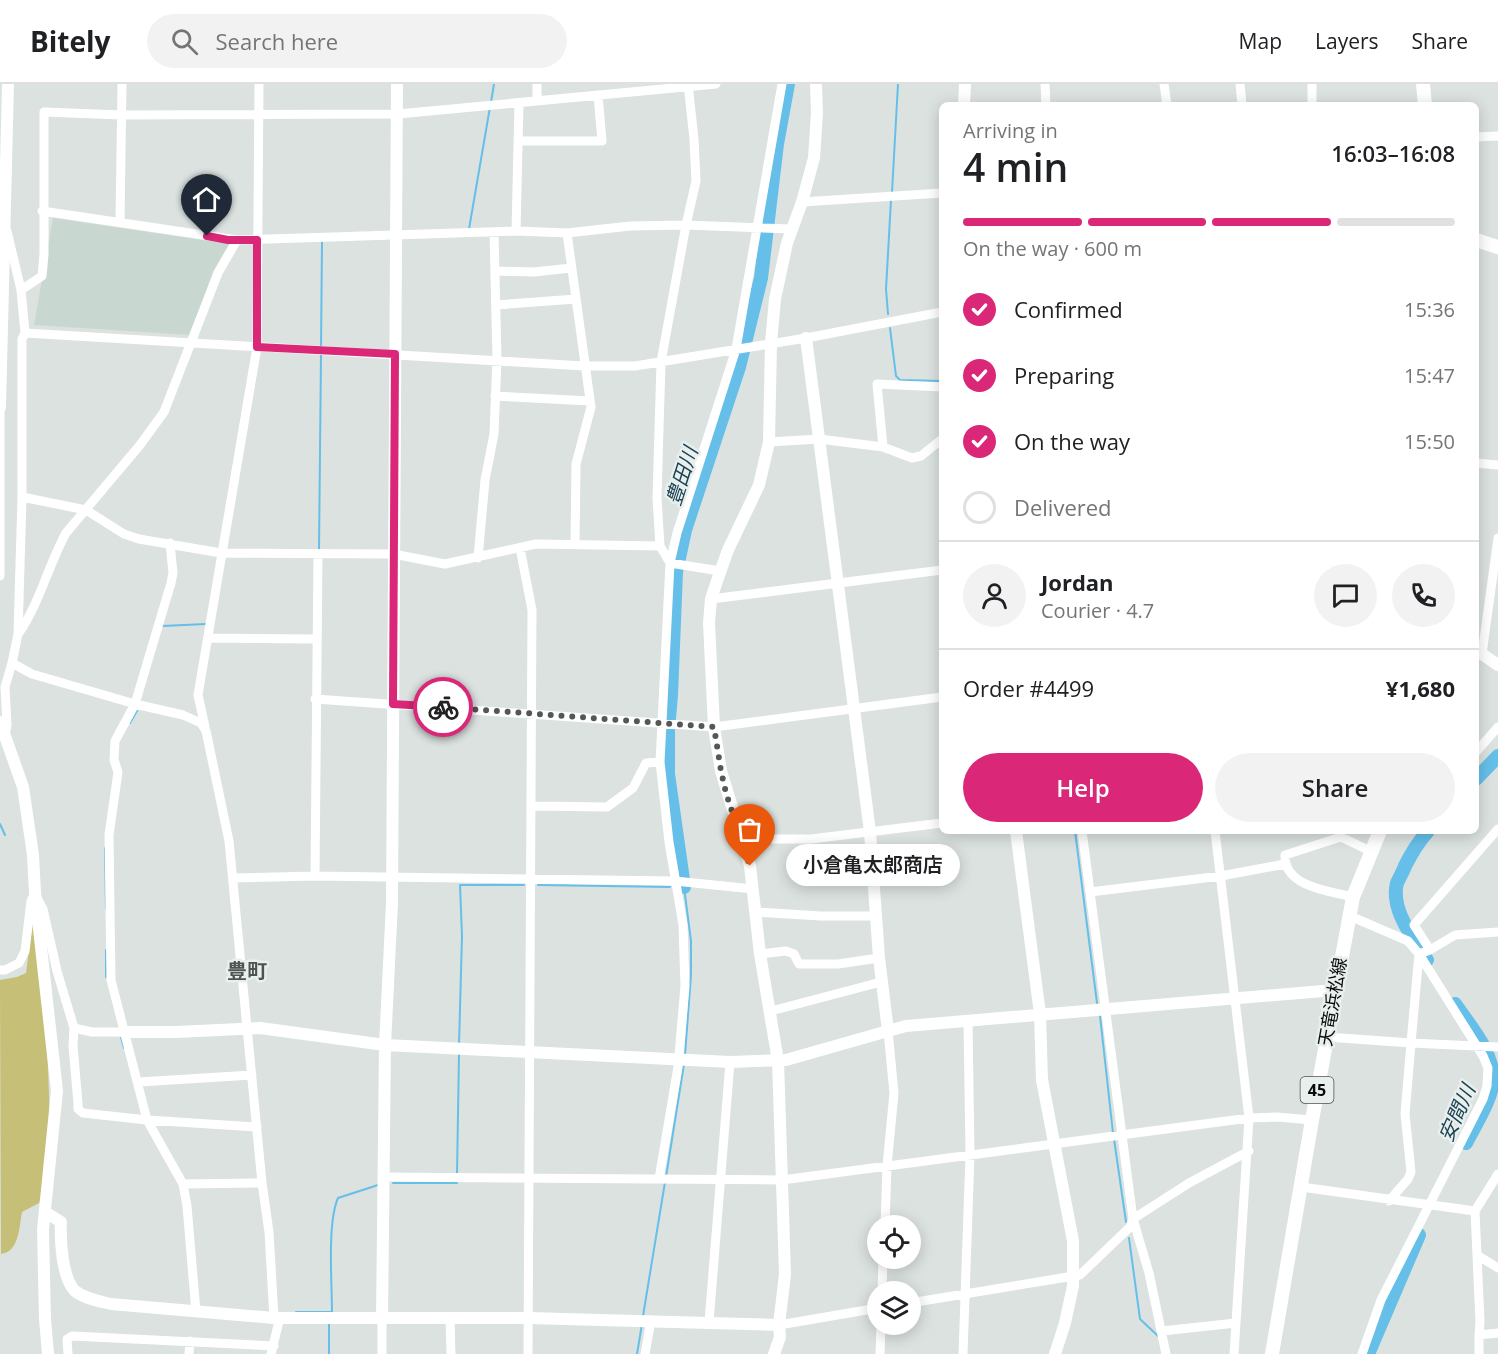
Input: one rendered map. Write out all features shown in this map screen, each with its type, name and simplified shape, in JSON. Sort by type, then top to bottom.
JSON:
[{"type":"main road","points":[[1423,84],[1425,102]]},
{"type":"main road","points":[[1479,241],[1498,247]]},
{"type":"main road","name":"天竜浜松線","points":[[1272,1354],[1353,897],[1378,834]]},
{"type":"street","points":[[0,576],[0,407],[8,84]]},
{"type":"street","points":[[120,222],[122,84]]},
{"type":"street","points":[[68,1354],[67,1339],[72,1336],[190,1341],[273,1350],[277,1317],[233,878],[226,819],[198,695],[257,347],[259,84]]},
{"type":"street","points":[[382,1354],[385,1046],[391,878],[398,84]]},
{"type":"street","points":[[537,84],[537,102]]},
{"type":"street","points":[[21,290],[42,276],[44,112],[122,115],[398,114],[716,84]]},
{"type":"street","points":[[660,1179],[683,1059],[685,961],[683,925],[660,762],[670,563],[677,533],[737,349],[782,84]]},
{"type":"street","points":[[774,1354],[780,1337],[779,1325],[785,1274],[778,1061],[760,954],[750,866],[721,771],[714,727],[709,640],[711,599],[728,550],[759,485],[770,442],[771,343],[775,299],[791,229],[802,202],[814,158],[816,84]]},
{"type":"street","points":[[964,102],[965,84]]},
{"type":"street","points":[[1045,84],[1046,102]]},
{"type":"street","points":[[1164,84],[1167,102]]},
{"type":"street","points":[[1240,84],[1242,102]]},
{"type":"street","points":[[1312,84],[1312,102]]},
{"type":"street","points":[[670,563],[660,546],[657,498],[661,362],[696,181],[688,85]]},
{"type":"street","points":[[518,141],[602,141],[598,95]]},
{"type":"street","points":[[516,231],[519,103]]},
{"type":"street","points":[[1479,137],[1498,136]]},
{"type":"street","points":[[802,202],[939,193]]},
{"type":"street","points":[[42,211],[237,240],[516,231],[567,233],[630,226],[686,225],[791,229]]},
{"type":"street","points":[[4,223],[21,290],[25,333],[22,339],[22,497],[18,634],[5,687],[7,726],[5,735]]},
{"type":"street","points":[[478,558],[485,480],[494,434],[497,359],[494,233]]},
{"type":"street","points":[[567,233],[590,401],[590,416],[576,464],[575,544]]},
{"type":"street","points":[[18,634],[43,590],[57,548],[66,533],[140,445],[164,412],[218,273],[237,240]]},
{"type":"street","points":[[495,271],[534,272],[572,268]]},
{"type":"street","points":[[496,305],[576,299]]},
{"type":"street","points":[[25,333],[497,359],[584,366],[630,366],[806,338],[939,313]]},
{"type":"street","points":[[806,338],[870,832],[881,982],[894,1093],[887,1166],[885,1215]]},
{"type":"street","points":[[883,447],[877,384],[939,387]]},
{"type":"street","points":[[495,396],[590,401]]},
{"type":"street","points":[[770,442],[819,440],[883,447],[904,453],[912,458],[921,456],[939,441]]},
{"type":"street","points":[[1479,463],[1498,465]]},
{"type":"street","points":[[22,497],[86,510],[124,534],[139,539],[221,553],[393,554],[445,564],[536,544],[660,546]]},
{"type":"street","points":[[1498,538],[1479,653],[1498,665]]},
{"type":"street","points":[[171,543],[173,573],[171,583],[135,704],[116,741],[114,760],[118,772],[109,835],[111,980],[139,1082],[145,1120],[183,1184],[196,1309]]},
{"type":"street","points":[[520,548],[532,610],[528,1354]]},
{"type":"street","points":[[315,876],[318,554]]},
{"type":"street","points":[[670,563],[720,572]]},
{"type":"street","points":[[711,599],[939,570]]},
{"type":"street","points":[[209,638],[316,639]]},
{"type":"street","points":[[12,663],[32,674],[135,704],[183,715],[201,723],[206,731]]},
{"type":"street","points":[[315,699],[714,727],[939,697]]},
{"type":"street","points":[[0,722],[23,787],[33,855],[35,893],[57,1091],[43,1247],[48,1354]]},
{"type":"street","points":[[1479,749],[1498,727]]},
{"type":"street","points":[[531,806],[607,807],[633,788],[646,763],[660,762]]},
{"type":"street","points":[[742,839],[811,839],[939,823]]},
{"type":"street","points":[[1362,1354],[1381,1300],[1432,1206],[1483,1100],[1487,1086],[1488,1068],[1482,1047],[1424,952],[1414,925],[1498,830]]},
{"type":"street","points":[[1016,834],[1040,1014],[1042,1080],[1073,1241],[1073,1277],[1065,1323],[1055,1354]]},
{"type":"street","points":[[1082,834],[1106,1009],[1116,1136],[1133,1219],[1149,1273],[1166,1354]]},
{"type":"street","points":[[1215,834],[1250,1118],[1234,1354]]},
{"type":"street","points":[[1353,897],[1295,879],[1285,864],[1285,855],[1341,834],[1370,851]]},
{"type":"street","points":[[1090,892],[1221,876],[1285,864]]},
{"type":"street","points":[[233,878],[315,876],[677,881],[753,889]]},
{"type":"street","points":[[0,970],[20,963],[25,951],[31,901],[35,893]]},
{"type":"street","points":[[35,893],[43,909],[57,971],[74,1028],[74,1072],[78,1109],[83,1113],[94,1115],[257,1127]]},
{"type":"street","points":[[756,912],[876,916]]},
{"type":"street","points":[[1350,916],[1408,941],[1424,952]]},
{"type":"street","points":[[1424,952],[1455,935],[1498,932]]},
{"type":"street","points":[[760,954],[786,951],[794,954],[799,964],[838,964],[879,958]]},
{"type":"street","points":[[1389,1201],[1408,1179],[1411,1172],[1405,1114],[1411,1042],[1424,952]]},
{"type":"street","points":[[771,1011],[881,982]]},
{"type":"street","points":[[74,1028],[92,1032],[280,1029],[385,1046],[730,1062],[778,1061],[906,1026],[1335,990]]},
{"type":"street","points":[[963,1354],[970,1155],[968,1021]]},
{"type":"street","points":[[1327,1037],[1498,1047]]},
{"type":"street","points":[[709,1322],[730,1062]]},
{"type":"street","points":[[139,1082],[252,1075]]},
{"type":"street","points":[[384,1177],[782,1180],[1250,1118],[1277,1117],[1312,1120]]},
{"type":"street","points":[[921,1301],[1080,1275],[1130,1227],[1133,1219],[1189,1183],[1249,1151]]},
{"type":"street","points":[[1479,1354],[1474,1211],[1498,1174]]},
{"type":"street","points":[[183,1184],[262,1183]]},
{"type":"street","points":[[1301,1187],[1474,1211]]},
{"type":"street","points":[[45,1212],[62,1222],[66,1276],[74,1290],[88,1298],[111,1304],[277,1317],[528,1318],[779,1325],[867,1310]]},
{"type":"street","points":[[1477,1255],[1498,1268]]},
{"type":"street","points":[[450,1318],[450,1354]]},
{"type":"street","points":[[645,1320],[645,1354]]},
{"type":"street","points":[[1162,1331],[1236,1323]]},
{"type":"street","points":[[1479,1335],[1498,1333]]},
{"type":"street","points":[[880,1354],[881,1335]]},
{"type":"street","points":[[189,1354],[190,1341]]},
{"type":"shaded area","points":[[53,218],[229,244],[213,271],[191,335],[34,325]]},
{"type":"shaded area","points":[[34,912],[47,1042],[50,1123],[41,1198],[39,1203],[22,1212],[15,1244],[7,1252],[1,1254],[0,980],[26,973]]},
{"type":"waterway","points":[[491,102],[494,84]]},
{"type":"waterway","name":"豊田川","points":[[684,887],[668,774],[676,572],[685,530],[739,367],[761,278],[777,144],[788,84]]},
{"type":"waterway","points":[[892,192],[898,84]]},
{"type":"waterway","points":[[469,229],[490,107]]},
{"type":"waterway","points":[[888,314],[886,289],[891,200]]},
{"type":"waterway","points":[[321,349],[322,242]]},
{"type":"waterway","points":[[890,328],[896,376],[900,380],[939,381]]},
{"type":"waterway","points":[[319,550],[321,354]]},
{"type":"waterway","points":[[162,626],[206,624]]},
{"type":"waterway","points":[[130,723],[138,709]]},
{"type":"waterway","name":"安間川","points":[[1479,776],[1498,756]]},
{"type":"waterway","points":[[0,824],[5,835]]},
{"type":"waterway","points":[[1075,834],[1097,1003]]},
{"type":"waterway","name":"安間川","points":[[1426,834],[1407,861],[1397,883],[1396,893],[1404,924],[1427,960]]},
{"type":"waterway","points":[[105,848],[106,908]]},
{"type":"waterway","points":[[459,1045],[462,936],[460,885],[524,885]]},
{"type":"waterway","points":[[538,885],[670,887]]},
{"type":"waterway","points":[[681,887],[684,887],[691,941],[685,1055]]},
{"type":"waterway","points":[[106,950],[106,977]]},
{"type":"waterway","name":"安間川","points":[[1455,1004],[1484,1048],[1489,1058],[1493,1078],[1487,1103],[1466,1143]]},
{"type":"waterway","points":[[1100,1016],[1113,1133]]},
{"type":"waterway","points":[[121,1037],[124,1048]]},
{"type":"waterway","points":[[457,1174],[459,1054]]},
{"type":"waterway","points":[[666,1177],[684,1064]]},
{"type":"waterway","points":[[1114,1139],[1126,1222]]},
{"type":"waterway","points":[[393,1183],[457,1183],[457,1180]]},
{"type":"waterway","points":[[643,1316],[665,1182]]},
{"type":"waterway","points":[[296,1312],[332,1312],[331,1237],[338,1198],[378,1185]]},
{"type":"waterway","name":"安間川","points":[[1368,1354],[1419,1235]]},
{"type":"waterway","points":[[1129,1238],[1140,1319],[1158,1336]]},
{"type":"waterway","points":[[329,1321],[329,1354]]},
{"type":"waterway","points":[[637,1354],[642,1324]]},
{"type":"way so far","points":[[443,707],[714,727],[726,793],[750,866]]},
{"type":"place","name":"小倉亀太郎商店","points":[[750,866]]},
{"type":"district","name":"豊町","points":[[247,971]]},
{"type":"route","points":[[207,236],[228,240],[257,240],[257,347],[395,354],[393,704],[443,707]]}]
